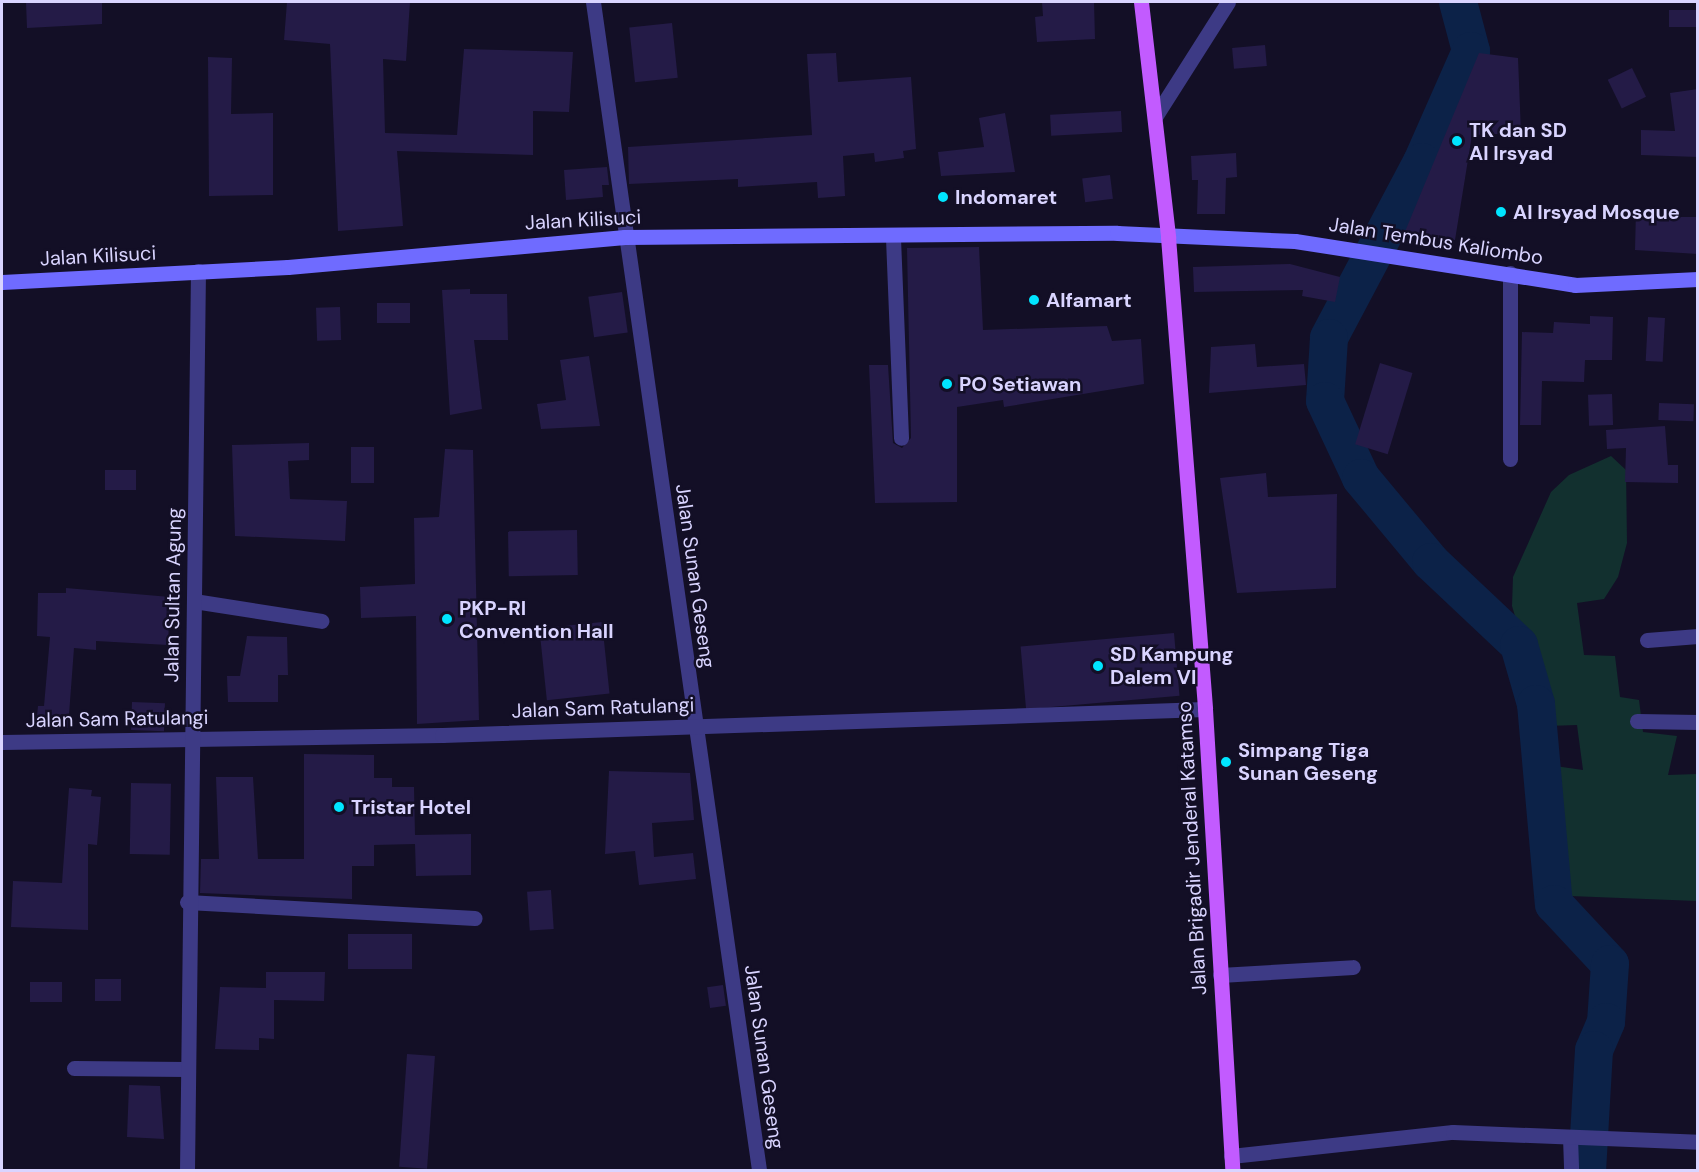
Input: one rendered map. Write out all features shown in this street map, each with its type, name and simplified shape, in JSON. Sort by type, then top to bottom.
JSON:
[{"type":"main road","name":"Jalan Brigadir Jenderal Katamso","points":[[1141,2],[1168,237],[1205,709],[1232,1163]]},
{"type":"main road","name":"Jalan Kilisuci","points":[[2,282],[198,271],[625,237],[1168,237]]},
{"type":"main road","name":"Jalan Tembus Kaliombo","points":[[1168,237],[1358,249],[1596,286],[1698,279]]},
{"type":"street","name":"Jalan Sunan Geseng","points":[[593,2],[759,1170]]},
{"type":"street","points":[[1155,117],[1228,2]]},
{"type":"street","points":[[893,238],[901,438]]},
{"type":"street","name":"Jalan Sultan Agung","points":[[187,1170],[187,902],[192,739],[198,271]]},
{"type":"street","points":[[1510,273],[1510,459]]},
{"type":"street","points":[[194,601],[321,621]]},
{"type":"street","points":[[1647,640],[1698,636]]},
{"type":"street","name":"Jalan Sam Ratulangi","points":[[2,742],[695,726],[1205,709]]},
{"type":"street","points":[[1637,721],[1698,722]]},
{"type":"street","points":[[187,902],[475,918]]},
{"type":"street","points":[[1220,975],[1353,967]]},
{"type":"street","points":[[74,1068],[186,1069]]},
{"type":"street","points":[[1232,1163],[1453,1132],[1698,1142]]},
{"type":"street","points":[[1565,1137],[1571,1170]]},
{"type":"green space","points":[[1611,456],[1626,470],[1627,543],[1618,577],[1604,599],[1577,603],[1584,655],[1615,656],[1620,697],[1639,700],[1643,732],[1677,736],[1668,775],[1697,774],[1697,901],[1570,896],[1553,828],[1548,765],[1583,770],[1577,725],[1548,726],[1512,606],[1513,577],[1551,492],[1569,475]]},
{"type":"building","points":[[26,2],[102,2],[102,24],[27,28]]},
{"type":"building","points":[[287,2],[410,2],[406,61],[383,59],[385,133],[457,135],[464,49],[573,52],[569,112],[533,111],[533,155],[397,151],[403,226],[338,231],[330,44],[284,40]]},
{"type":"building","points":[[1042,2],[1094,2],[1095,39],[1037,42],[1035,17],[1043,16]]},
{"type":"building","points":[[1669,10],[1698,10],[1698,27],[1669,27]]},
{"type":"building","points":[[672,23],[678,78],[635,82],[629,27]]},
{"type":"building","points":[[1265,45],[1267,66],[1234,69],[1232,48]]},
{"type":"building","points":[[836,53],[838,82],[911,77],[916,149],[903,151],[904,158],[875,162],[874,153],[843,156],[845,196],[818,198],[817,182],[738,187],[738,179],[629,184],[628,147],[812,135],[807,54]]},
{"type":"building","name":"TK dan SD Al Irsyad","points":[[1479,53],[1518,58],[1521,133],[1472,135],[1455,240],[1404,234]]},
{"type":"building","points":[[208,57],[232,58],[231,114],[273,113],[273,195],[209,196]]},
{"type":"building","points":[[1632,68],[1646,97],[1622,109],[1608,80]]},
{"type":"building","points":[[1698,89],[1698,157],[1641,155],[1641,130],[1675,131],[1670,93]]},
{"type":"building","points":[[1121,111],[1122,132],[1051,136],[1050,115]]},
{"type":"building","points":[[1005,113],[1015,172],[941,176],[938,152],[984,147],[979,118]]},
{"type":"building","points":[[1236,153],[1237,177],[1226,178],[1225,214],[1197,214],[1198,180],[1192,180],[1191,156]]},
{"type":"building","points":[[607,167],[609,185],[602,185],[603,197],[566,200],[564,170]]},
{"type":"building","points":[[1110,175],[1113,199],[1085,202],[1082,178]]},
{"type":"building","points":[[1636,210],[1655,211],[1655,217],[1698,217],[1698,254],[1635,250]]},
{"type":"building","name":"PO Setiawan","points":[[979,247],[983,330],[1107,326],[1112,341],[1141,339],[1144,384],[1004,407],[1003,400],[957,407],[957,502],[875,503],[869,365],[888,365],[893,443],[902,448],[911,438],[907,248]]},
{"type":"building","points":[[1290,264],[1340,277],[1335,302],[1302,296],[1303,290],[1194,292],[1193,267]]},
{"type":"building","points":[[470,289],[470,294],[507,294],[508,340],[474,340],[482,409],[450,415],[442,290]]},
{"type":"building","points":[[622,292],[628,333],[594,337],[588,297]]},
{"type":"building","points":[[377,303],[410,303],[410,323],[377,323]]},
{"type":"building","points":[[340,307],[341,340],[317,341],[316,308]]},
{"type":"building","points":[[1590,316],[1613,317],[1612,360],[1585,360],[1584,382],[1542,381],[1541,425],[1520,425],[1522,332],[1553,333],[1554,322],[1590,324]]},
{"type":"building","points":[[1648,317],[1665,318],[1663,362],[1646,361]]},
{"type":"building","points":[[1255,344],[1257,367],[1304,364],[1306,385],[1209,393],[1211,347]]},
{"type":"building","points":[[589,356],[600,426],[541,429],[537,404],[566,400],[560,360]]},
{"type":"building","points":[[1380,363],[1413,373],[1388,454],[1355,444]]},
{"type":"building","points":[[1612,394],[1613,425],[1589,426],[1588,395]]},
{"type":"building","points":[[1659,403],[1694,404],[1693,421],[1658,420]]},
{"type":"building","points":[[1665,426],[1668,465],[1678,465],[1678,483],[1625,482],[1626,448],[1607,449],[1606,430]]},
{"type":"building","points":[[309,443],[309,460],[288,461],[290,499],[347,501],[345,541],[235,536],[232,445]]},
{"type":"building","points":[[351,447],[374,447],[374,483],[351,483]]},
{"type":"building","name":"PKP-RI Convention Hall","points":[[445,449],[473,450],[479,720],[417,724],[416,616],[361,618],[360,587],[415,584],[414,518],[439,517]]},
{"type":"building","points":[[105,470],[136,470],[136,490],[105,490]]},
{"type":"building","points":[[1266,473],[1268,497],[1337,494],[1336,588],[1237,593],[1220,478]]},
{"type":"building","points":[[577,530],[578,575],[509,576],[508,531]]},
{"type":"building","points":[[66,588],[170,597],[168,645],[96,641],[96,650],[74,648],[68,728],[36,726],[38,706],[44,706],[50,637],[37,636],[38,593],[66,593]]},
{"type":"building","points":[[602,622],[610,694],[547,700],[539,629]]},
{"type":"building","name":"SD Kampung Dalem VI","points":[[1174,633],[1179,696],[1026,709],[1021,646]]},
{"type":"building","points":[[247,636],[287,637],[288,675],[278,675],[278,702],[228,702],[227,676],[240,676]]},
{"type":"building","points":[[132,702],[165,703],[164,731],[131,730]]},
{"type":"building","name":"Tristar Hotel","points":[[304,754],[374,755],[374,778],[392,778],[392,787],[414,787],[415,835],[471,834],[471,875],[416,876],[415,844],[374,845],[374,866],[352,866],[352,899],[200,893],[201,859],[219,859],[216,777],[253,777],[258,859],[304,859]]},
{"type":"building","points":[[609,771],[690,773],[694,820],[652,823],[654,857],[693,853],[696,879],[639,885],[635,851],[605,854]]},
{"type":"building","points":[[131,783],[171,784],[170,855],[130,854]]},
{"type":"building","points":[[69,788],[92,790],[91,796],[101,797],[97,845],[88,844],[88,930],[11,927],[13,881],[62,883]]},
{"type":"building","points":[[551,890],[554,929],[530,931],[527,892]]},
{"type":"building","points":[[348,934],[412,934],[412,969],[348,969]]},
{"type":"building","points":[[266,972],[325,972],[324,1001],[274,1000],[274,1039],[259,1038],[259,1050],[215,1049],[220,987],[266,988]]},
{"type":"building","points":[[95,979],[121,979],[121,1001],[95,1001]]},
{"type":"building","points":[[30,982],[62,982],[62,1002],[30,1002]]},
{"type":"building","points":[[723,985],[726,1006],[710,1008],[707,987]]},
{"type":"building","points":[[407,1054],[435,1056],[427,1169],[399,1167]]},
{"type":"building","points":[[129,1085],[160,1086],[164,1139],[127,1137]]},
{"type":"waterway","points":[[1458,2],[1471,51],[1422,162],[1329,338],[1325,401],[1361,478],[1431,562],[1519,645],[1536,704],[1554,904],[1610,964],[1606,1022],[1594,1050],[1587,1170]]},
{"type":"place","name":"TK dan SD Al Irsyad","points":[[1457,141]]},
{"type":"place","name":"Indomaret","points":[[943,197]]},
{"type":"place","name":"Al Irsyad Mosque","points":[[1501,212]]},
{"type":"place","name":"Alfamart","points":[[1034,300]]},
{"type":"place","name":"PO Setiawan","points":[[947,384]]},
{"type":"place","name":"PKP-RI Convention Hall","points":[[447,619]]},
{"type":"place","name":"SD Kampung Dalem VI","points":[[1098,666]]},
{"type":"place","name":"Simpang Tiga Sunan Geseng","points":[[1226,762]]},
{"type":"place","name":"Tristar Hotel","points":[[339,807]]}]
